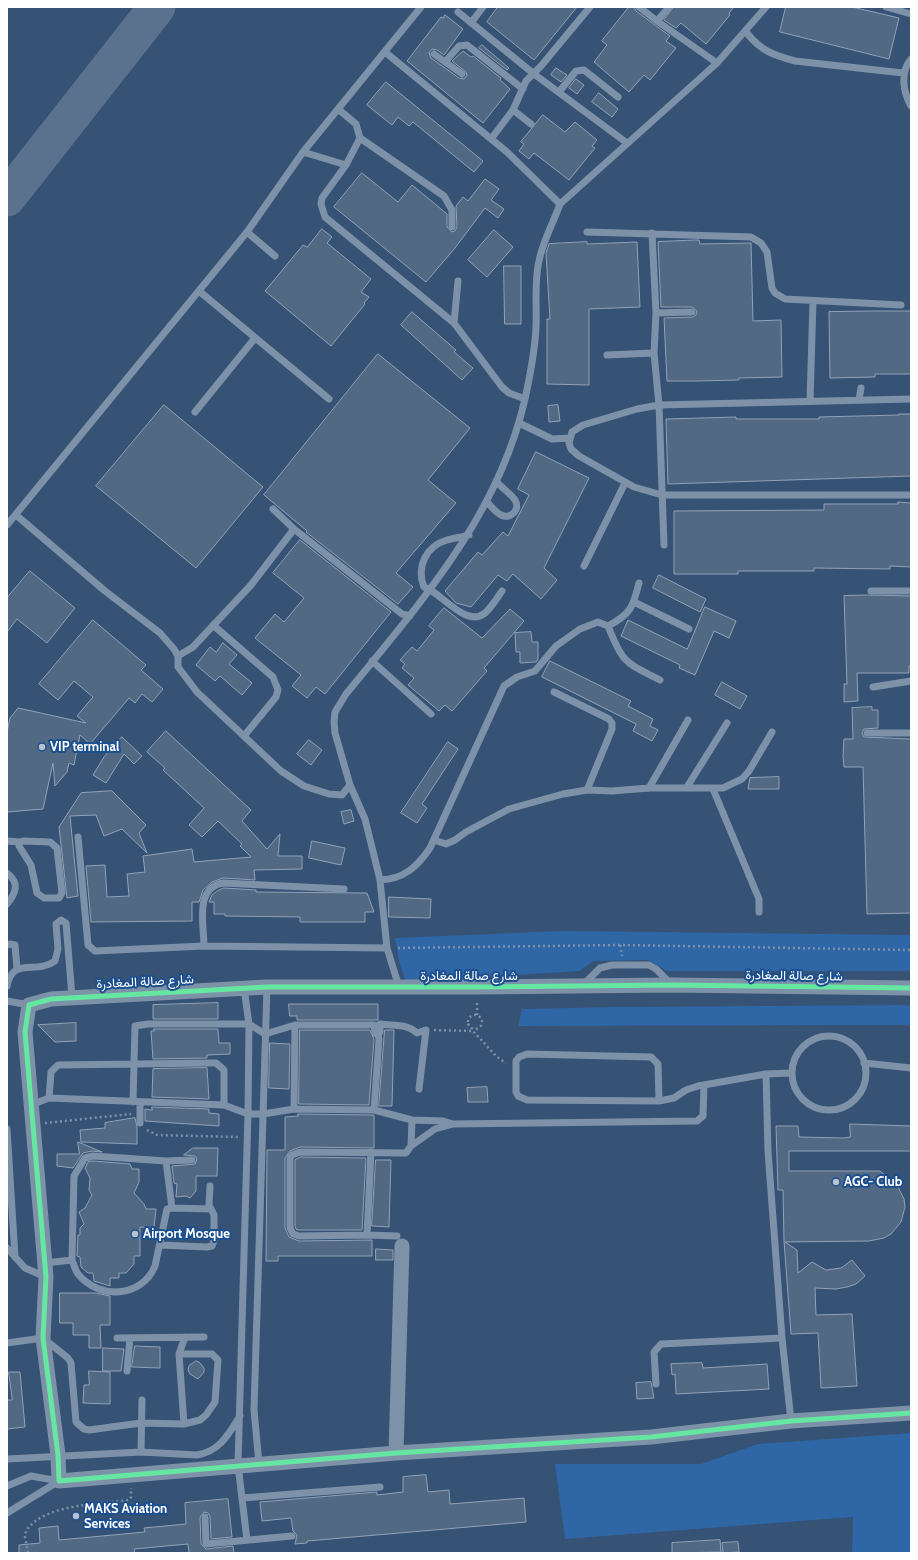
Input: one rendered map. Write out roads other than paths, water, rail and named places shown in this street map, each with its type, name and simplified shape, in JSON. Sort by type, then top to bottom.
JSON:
[{"type":"street","name":"شارع صالة المغادرة","points":[[29,1005],[51,999],[72,997],[266,987],[399,988],[671,985],[911,988]]},
{"type":"street","points":[[29,1005],[25,1032],[45,1270],[43,1338],[58,1455],[59,1481],[396,1453],[650,1437],[791,1421],[911,1413]]},
{"type":"street","points":[[396,1453],[399,1241]]},
{"type":"lane","points":[[7,525],[247,232],[303,152],[421,7]]},
{"type":"lane","points":[[471,23],[483,7]]},
{"type":"lane","points":[[491,139],[513,110],[526,81],[534,74],[554,48],[581,21],[590,7]]},
{"type":"lane","points":[[639,7],[656,21],[717,63]]},
{"type":"lane","points":[[656,21],[669,7]]},
{"type":"lane","points":[[399,988],[387,948],[380,880],[365,819],[350,785],[335,733],[335,712],[346,694],[431,588],[469,534],[497,482],[519,423],[525,399],[532,365],[536,330],[538,262],[545,235],[553,223],[560,204],[717,63],[746,32],[766,7]]},
{"type":"lane","points":[[886,7],[911,14]]},
{"type":"lane","points":[[458,12],[534,74],[627,143]]},
{"type":"lane","points":[[746,32],[756,45],[782,57],[796,61],[903,73]]},
{"type":"lane","points":[[445,62],[459,46],[467,45],[523,89]]},
{"type":"lane","points":[[385,52],[521,165],[560,204]]},
{"type":"lane","points":[[434,54],[462,74]]},
{"type":"lane","points":[[911,59],[903,73],[911,106]]},
{"type":"lane","points":[[559,92],[576,71],[584,70],[618,96]]},
{"type":"lane","points":[[338,109],[356,124],[360,138],[444,196],[452,210],[452,227]]},
{"type":"lane","points":[[513,110],[531,124]]},
{"type":"lane","points":[[360,138],[346,164],[322,198],[321,204],[325,217],[454,323],[502,387],[509,393],[525,399]]},
{"type":"lane","points":[[303,152],[346,164]]},
{"type":"lane","points":[[247,232],[275,256]]},
{"type":"lane","points":[[587,232],[752,237],[761,243],[767,252],[771,282],[775,293],[785,299],[901,306]]},
{"type":"lane","points":[[652,233],[656,314],[654,353],[659,405],[664,545]]},
{"type":"lane","points":[[454,323],[458,281]]},
{"type":"lane","points":[[199,291],[329,399]]},
{"type":"lane","points":[[810,400],[812,301]]},
{"type":"lane","points":[[656,314],[692,312]]},
{"type":"lane","points":[[196,412],[255,338]]},
{"type":"lane","points":[[607,355],[654,353]]},
{"type":"lane","points":[[859,400],[861,388]]},
{"type":"lane","points":[[911,397],[859,400],[810,400],[659,405],[637,409],[583,425],[577,428],[570,438],[571,449],[575,453],[625,483],[643,491],[662,495],[911,495]]},
{"type":"lane","points":[[519,423],[552,439],[570,438]]},
{"type":"lane","points":[[487,502],[501,515],[512,515],[516,510],[517,504],[515,499],[497,482]]},
{"type":"lane","points":[[584,566],[625,483]]},
{"type":"lane","points":[[273,510],[294,529],[402,614],[410,616]]},
{"type":"lane","points":[[16,515],[105,591],[160,633],[178,656],[178,667],[188,682],[281,771],[304,786],[316,790],[342,795],[350,785]]},
{"type":"lane","points":[[178,656],[193,647],[251,585],[294,529]]},
{"type":"lane","points":[[469,534],[438,544],[427,555],[421,569],[420,578],[424,586],[431,588],[454,609],[476,617],[486,612],[502,591]]},
{"type":"lane","points":[[608,626],[632,608],[638,583]]},
{"type":"lane","points":[[870,591],[911,591]]},
{"type":"lane","points":[[634,602],[688,629]]},
{"type":"lane","points":[[380,880],[392,880],[410,871],[420,862],[434,840],[504,686],[517,677],[535,671],[550,651],[580,629],[598,622],[608,626],[617,650],[623,659],[632,666],[660,680]]},
{"type":"lane","points":[[213,625],[268,672],[276,683],[276,697],[244,736]]},
{"type":"lane","points":[[372,661],[431,714]]},
{"type":"lane","points":[[873,686],[911,682]]},
{"type":"lane","points":[[554,692],[609,719],[612,723],[612,729],[587,790]]},
{"type":"lane","points":[[649,788],[688,720]]},
{"type":"lane","points":[[687,787],[727,723]]},
{"type":"lane","points":[[434,840],[446,844],[456,840],[466,832],[509,809],[563,794],[587,790],[612,791],[687,787],[713,789],[723,788],[742,779],[749,771],[772,732]]},
{"type":"lane","points":[[867,733],[911,733]]},
{"type":"lane","points":[[713,789],[759,899],[759,912]]},
{"type":"lane","points":[[78,837],[87,940],[91,949],[100,951],[204,946],[387,948]]},
{"type":"lane","points":[[7,842],[20,842],[50,842],[57,848],[62,893],[59,898],[44,898],[37,892],[31,865],[19,848],[20,842]]},
{"type":"lane","points":[[7,872],[11,876],[16,886],[10,895],[7,904]]},
{"type":"lane","points":[[204,946],[203,899],[210,887],[216,884],[223,883],[344,889]]},
{"type":"lane","points":[[7,986],[8,978],[12,972],[17,969],[43,967],[55,962],[58,949],[56,924],[59,920],[63,920],[66,923],[72,997]]},
{"type":"lane","points":[[204,946],[205,930]]},
{"type":"lane","points":[[7,945],[10,944],[14,946],[17,969]]},
{"type":"lane","points":[[582,986],[600,968],[612,965],[649,965],[656,969],[671,985]]},
{"type":"lane","points":[[259,1464],[254,1410],[266,1034],[266,987]]},
{"type":"lane","points":[[244,988],[249,1024],[248,1114],[238,1465],[247,1540]]},
{"type":"lane","points":[[7,1001],[29,1005]]},
{"type":"lane","points":[[140,1123],[134,1063],[135,1026],[148,1024],[249,1024],[266,1034],[295,1025],[374,1025],[375,1033],[378,1035]]},
{"type":"lane","points":[[374,1110],[378,1066],[378,1035],[380,1032],[380,1024],[398,1024],[413,1029],[417,1033],[426,1030],[419,1089]]},
{"type":"lane","points":[[294,1109],[295,1025]]},
{"type":"lane","points":[[823,1036],[837,1037],[849,1042],[861,1055],[864,1063],[865,1077],[862,1089],[850,1103],[834,1109],[816,1108],[805,1101],[796,1090],[792,1073],[796,1056],[811,1040],[823,1036]]},
{"type":"lane","points":[[659,1101],[658,1064],[651,1057],[527,1054],[518,1057],[516,1066],[516,1092],[522,1099],[659,1101],[674,1098],[692,1088],[704,1085],[766,1074],[792,1073]]},
{"type":"lane","points":[[49,1098],[51,1072],[58,1065],[216,1063],[224,1070],[224,1105]]},
{"type":"lane","points":[[864,1063],[911,1068]]},
{"type":"lane","points":[[766,1074],[768,1151],[782,1338],[791,1421]]},
{"type":"lane","points":[[411,1146],[430,1132],[453,1124],[697,1121],[703,1116],[704,1085]]},
{"type":"lane","points":[[31,1105],[49,1098],[137,1103],[224,1105],[248,1114],[263,1114],[294,1109],[374,1110],[412,1120],[444,1121],[453,1124]]},
{"type":"lane","points":[[399,1241],[367,1235],[299,1236],[292,1234],[290,1228],[290,1162],[292,1155],[300,1152],[371,1152],[403,1154],[409,1152],[411,1146],[412,1120]]},
{"type":"lane","points":[[7,1129],[15,1257]]},
{"type":"lane","points":[[367,1235],[371,1152]]},
{"type":"lane","points":[[192,1160],[166,1161],[93,1156],[85,1158],[74,1176],[72,1260],[79,1276],[97,1288],[112,1292],[124,1292],[137,1287],[152,1274],[160,1245],[165,1211],[172,1208],[211,1209]]},
{"type":"lane","points":[[166,1161],[172,1208]]},
{"type":"lane","points":[[160,1245],[207,1248],[212,1246],[214,1241],[214,1215],[209,1202],[210,1186]]},
{"type":"lane","points":[[7,1248],[32,1272],[45,1270],[72,1260]]},
{"type":"lane","points":[[244,1267],[258,1268]]},
{"type":"lane","points":[[184,1424],[179,1354],[185,1337]]},
{"type":"lane","points":[[117,1338],[204,1337]]},
{"type":"lane","points":[[7,1343],[43,1338],[70,1360],[75,1416],[79,1426],[89,1430],[141,1423],[184,1424],[200,1420],[212,1409],[217,1394],[218,1360],[212,1354],[179,1354]]},
{"type":"lane","points":[[127,1371],[130,1338]]},
{"type":"lane","points":[[656,1384],[654,1352],[661,1344],[782,1338]]},
{"type":"lane","points":[[141,1452],[142,1400]]},
{"type":"lane","points":[[7,1458],[141,1452],[197,1455],[206,1453],[221,1444],[240,1416]]},
{"type":"lane","points":[[7,1486],[31,1476],[59,1481]]},
{"type":"lane","points":[[7,1513],[59,1481]]},
{"type":"lane","points":[[243,1498],[380,1487]]},
{"type":"lane","points":[[205,1517],[206,1544],[292,1536]]},
{"type":"place","name":"VIP terminal","points":[[42,747]]},
{"type":"place","name":"AGC- Club","points":[[836,1182]]},
{"type":"place","name":"Airport Mosque","points":[[135,1234]]},
{"type":"place","name":"MAKS Aviation Services","points":[[76,1516]]}]
